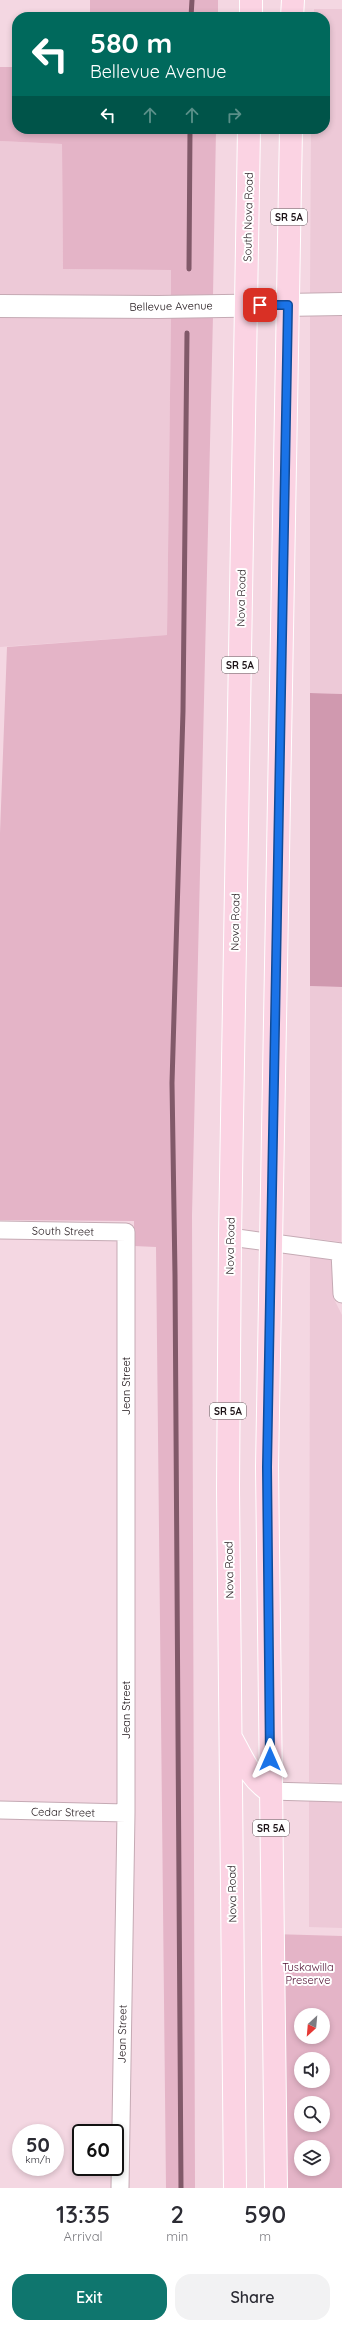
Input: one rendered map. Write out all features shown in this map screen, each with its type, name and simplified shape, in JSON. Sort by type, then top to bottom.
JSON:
[{"type":"main road","points":[[251,0],[251,12]]},
{"type":"main road","points":[[292,12],[293,0]]},
{"type":"main road","name":"South Nova Road","points":[[247,304],[249,134]]},
{"type":"main road","name":"SR 5A","points":[[276,2188],[267,1467],[291,134]]},
{"type":"main road","name":"Nova Road","points":[[238,2182],[230,1736],[228,1488],[230,1237],[247,304]]},
{"type":"main road","points":[[230,1736],[248,1770],[260,1784],[270,1790]]},
{"type":"street","name":"Bellevue Avenue","points":[[0,306],[158,307],[247,304],[342,304]]},
{"type":"street","name":"South Street","points":[[0,1230],[126,1232]]},
{"type":"street","name":"Jean Street","points":[[120,2188],[126,1813],[126,1232]]},
{"type":"street","points":[[230,1237],[341,1252],[342,1294]]},
{"type":"street","points":[[270,1790],[342,1793]]},
{"type":"street","name":"Cedar Street","points":[[0,1810],[126,1813]]},
{"type":"shaded area","points":[[314,9],[342,9],[342,295],[310,295],[311,134],[330,134],[330,12],[314,12]]},
{"type":"shaded area","points":[[0,141],[62,144],[63,269],[171,270],[171,297],[0,296]]},
{"type":"shaded area","points":[[310,314],[342,314],[342,694],[310,693]]},
{"type":"shaded area","points":[[0,315],[171,316],[167,635],[0,647]]},
{"type":"shaded area","points":[[310,693],[342,694],[342,987],[310,986]]},
{"type":"shaded area","points":[[310,986],[342,987],[341,1242],[310,1238]]},
{"type":"shaded area","points":[[310,1257],[332,1260],[333,1297],[342,1315],[342,1783],[309,1782]]},
{"type":"shaded area","points":[[309,1801],[342,1802],[342,1928],[309,1927]]},
{"type":"green space","points":[[90,0],[218,0],[218,12],[90,12]]},
{"type":"green space","points":[[0,67],[12,67],[12,134],[216,134],[213,296],[171,297],[171,270],[63,269],[62,144],[0,141]]},
{"type":"green space","points":[[213,315],[192,1215],[195,2188],[166,2188],[156,1247],[134,1246],[134,1221],[0,1220],[0,833],[7,647],[167,635],[171,316]]},
{"type":"green space","name":"Tuskawilla Preserve","points":[[272,1934],[342,1936],[342,2188],[276,2188]]},
{"type":"waterway","points":[[191,12],[192,0]]},
{"type":"waterway","points":[[189,269],[190,134]]},
{"type":"waterway","points":[[181,2188],[175,1275],[172,1083],[183,711],[187,333]]},
{"type":"route","points":[[260,305],[288,305],[267,1467],[270,1759]]}]
